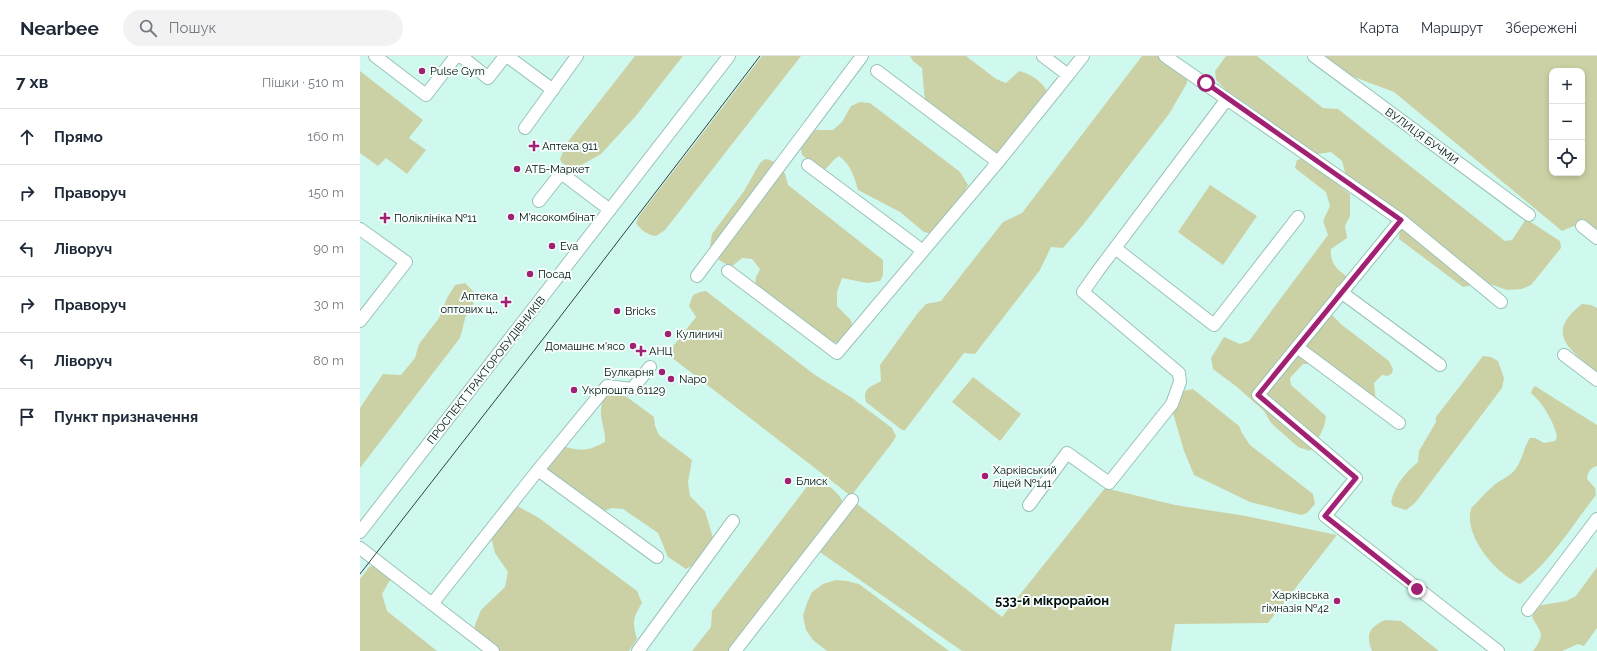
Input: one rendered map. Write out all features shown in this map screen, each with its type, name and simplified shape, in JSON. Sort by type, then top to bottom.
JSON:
[{"type":"street","points":[[375,56],[426,95],[456,56]]},
{"type":"street","points":[[461,56],[488,78],[506,56],[553,90]]},
{"type":"street","points":[[526,128],[577,56]]},
{"type":"street","name":"ПРОСПЕКТ ТРАКТОРОБУДІВНИКІВ","points":[[360,532],[729,56]]},
{"type":"street","points":[[698,276],[862,56]]},
{"type":"street","points":[[1043,56],[1068,75]]},
{"type":"street","points":[[728,271],[837,353],[998,162],[1083,56]]},
{"type":"street","points":[[1165,56],[1401,220],[1501,302]]},
{"type":"street","name":"ВУЛИЦЯ БУЧМИ","points":[[1314,56],[1529,215]]},
{"type":"street","points":[[877,71],[998,162]]},
{"type":"street","points":[[1029,505],[1067,454],[1109,483],[1172,404],[1180,382],[1179,374],[1083,292],[1227,99]]},
{"type":"street","points":[[808,165],[923,251]]},
{"type":"street","points":[[539,201],[561,173],[610,210]]},
{"type":"street","points":[[1115,248],[1214,325],[1298,216]]},
{"type":"street","points":[[1401,220],[1258,395],[1356,478],[1325,516],[1498,651]]},
{"type":"street","points":[[1582,226],[1597,238]]},
{"type":"street","points":[[360,229],[406,262],[360,321]]},
{"type":"street","points":[[1342,292],[1440,365]]},
{"type":"street","points":[[1297,347],[1399,423]]},
{"type":"street","points":[[1564,355],[1597,380]]},
{"type":"street","points":[[432,604],[538,470],[607,386],[632,389],[650,367]]},
{"type":"street","points":[[538,470],[657,556]]},
{"type":"street","points":[[735,651],[852,500]]},
{"type":"street","points":[[1528,610],[1597,519]]},
{"type":"street","points":[[638,651],[734,521]]},
{"type":"street","points":[[360,548],[492,651]]},
{"type":"green space","points":[[635,56],[683,56],[635,117],[601,154],[578,167],[572,168],[562,163],[560,159],[566,144]]},
{"type":"green space","points":[[762,56],[801,56],[665,230],[656,236],[644,232],[636,223],[639,216]]},
{"type":"green space","points":[[910,56],[966,56],[996,79],[1006,83],[1019,71],[1035,78],[1047,91],[1040,103],[998,154],[970,137],[925,102],[922,68],[913,61]]},
{"type":"green space","points":[[1142,56],[1159,56],[1187,75],[1187,83],[1169,114],[1083,225],[1063,248],[1051,247],[1040,270],[975,354],[964,353],[905,430],[902,430],[866,402],[865,394],[868,388],[881,381],[880,365],[926,304],[941,301],[1003,222],[1022,213]]},
{"type":"green space","points":[[1226,56],[1257,56],[1323,108],[1338,109],[1505,241],[1512,240],[1526,219],[1560,241],[1561,248],[1531,285],[1522,289],[1507,290],[1484,282],[1463,287],[1399,239],[1400,227],[1346,176],[1342,161],[1331,152],[1318,154],[1302,148],[1250,106],[1227,91],[1216,80],[1215,71]]},
{"type":"green space","points":[[1322,56],[1597,56],[1597,231],[1586,221],[1562,231],[1394,92],[1354,77]]},
{"type":"green space","points":[[360,71],[423,120],[409,138],[426,150],[407,174],[386,158],[378,166],[360,153]]},
{"type":"green space","points":[[860,102],[870,103],[960,172],[968,185],[960,201],[932,234],[924,232],[900,212],[858,190],[849,167],[839,156],[823,171],[802,155],[801,149],[814,130],[833,130],[842,122],[851,106]]},
{"type":"green space","points":[[1304,158],[1350,194],[1350,216],[1345,226],[1347,238],[1331,249],[1334,264],[1347,278],[1329,298],[1325,308],[1342,325],[1389,361],[1393,369],[1392,373],[1388,376],[1382,375],[1374,383],[1376,403],[1314,364],[1303,364],[1290,378],[1291,385],[1326,416],[1318,439],[1310,451],[1298,447],[1271,423],[1264,411],[1237,387],[1213,369],[1211,358],[1224,337],[1240,344],[1249,341],[1328,235],[1323,221],[1330,206],[1326,192],[1295,168],[1297,160]]},
{"type":"green space","points":[[765,159],[779,165],[784,171],[788,185],[883,260],[883,275],[880,281],[867,283],[842,278],[837,292],[837,306],[851,320],[852,326],[842,341],[833,343],[755,286],[756,277],[760,269],[752,259],[742,258],[731,267],[719,260],[710,245],[712,234],[744,191],[760,163]]},
{"type":"green space","points":[[1210,185],[1257,216],[1223,265],[1178,232]]},
{"type":"green space","points":[[465,283],[475,293],[475,298],[473,305],[466,315],[460,338],[360,468],[360,408],[383,374],[401,375],[415,358],[419,344],[439,318],[447,298],[455,285]]},
{"type":"green space","points":[[706,291],[815,375],[852,398],[892,428],[896,436],[892,443],[851,496],[667,354],[696,317],[689,306],[693,295]]},
{"type":"green space","points":[[1582,304],[1591,305],[1597,308],[1597,373],[1571,349],[1565,341],[1563,333],[1564,324],[1570,315]]},
{"type":"green space","points":[[1483,356],[1491,357],[1498,361],[1504,378],[1502,388],[1415,503],[1406,510],[1393,506],[1391,502],[1395,490],[1409,470],[1418,462],[1419,451],[1436,422],[1436,417]]},
{"type":"green space","points":[[973,377],[1021,414],[1000,441],[952,402]]},
{"type":"green space","points":[[1535,386],[1597,425],[1597,466],[1590,471],[1587,479],[1595,488],[1596,495],[1552,554],[1520,584],[1502,572],[1484,553],[1472,531],[1470,520],[1472,507],[1494,485],[1510,475],[1518,465],[1530,438],[1535,438],[1544,443],[1555,441],[1557,437],[1547,413],[1540,402],[1531,393]]},
{"type":"green space","points":[[1193,389],[1239,426],[1250,445],[1313,494],[1315,504],[1307,513],[1301,515],[1250,502],[1194,475],[1184,451],[1173,413],[1183,391]]},
{"type":"green space","points":[[607,391],[627,397],[654,417],[655,426],[659,435],[692,460],[688,482],[690,496],[705,511],[713,538],[695,564],[686,569],[668,557],[658,533],[623,509],[612,508],[604,511],[565,487],[547,472],[547,466],[561,446],[584,450],[593,448],[605,442],[601,410]]},
{"type":"green space","points":[[815,480],[824,483],[832,489],[844,504],[731,651],[692,651],[711,627],[712,611],[809,484]]},
{"type":"green space","points":[[1105,488],[1175,505],[1246,516],[1337,535],[1268,623],[1175,624],[1171,651],[962,651],[814,548],[852,500],[1002,617]]},
{"type":"green space","points":[[514,504],[539,518],[637,591],[642,603],[634,620],[634,628],[637,639],[629,651],[496,651],[474,632],[481,610],[505,587],[508,572],[495,553],[491,537]]},
{"type":"green space","points":[[374,566],[385,574],[390,580],[382,594],[387,611],[437,651],[360,651],[360,579],[369,567]]},
{"type":"green space","points":[[1597,567],[1597,628],[1584,646],[1578,644],[1562,651],[1533,651],[1541,637],[1540,630],[1532,617],[1538,607],[1566,601],[1576,596]]},
{"type":"green space","points":[[836,580],[859,584],[949,651],[827,651],[813,640],[806,630],[803,616],[812,592],[823,584]]},
{"type":"green space","points":[[1385,620],[1401,621],[1439,651],[1372,651],[1369,640],[1370,632],[1372,628]]},
{"type":"tram line","points":[[360,574],[550,330],[760,56]]},
{"type":"place","name":"Pulse Gym","points":[[422,71]]},
{"type":"place","name":"Аптека 911","points":[[534,146]]},
{"type":"place","name":"АТБ-Маркет","points":[[517,169]]},
{"type":"place","name":"М'ясокомбінат","points":[[511,217]]},
{"type":"place","name":"Поліклініка №11","points":[[385,218]]},
{"type":"place","name":"Eva","points":[[552,246]]},
{"type":"place","name":"Посад","points":[[530,274]]},
{"type":"place","name":"Аптека оптових ц‥","points":[[506,302]]},
{"type":"place","name":"Bricks","points":[[617,311]]},
{"type":"place","name":"Кулиничі","points":[[668,334]]},
{"type":"place","name":"Домашнє м'ясо","points":[[633,346]]},
{"type":"place","name":"АНЦ","points":[[641,351]]},
{"type":"place","name":"Булкарня","points":[[662,372]]},
{"type":"place","name":"Napo","points":[[671,379]]},
{"type":"place","name":"Укрпошта 61129","points":[[574,390]]},
{"type":"place","name":"Харківський ліцей №141","points":[[985,476]]},
{"type":"place","name":"Блиск","points":[[788,481]]},
{"type":"place","name":"Харківська гімназія №42","points":[[1337,601]]},
{"type":"district","name":"533-й мікрорайон","points":[[1052,600]]},
{"type":"route","points":[[1206,83],[1401,220],[1258,395],[1356,478],[1325,516],[1417,589]]}]
